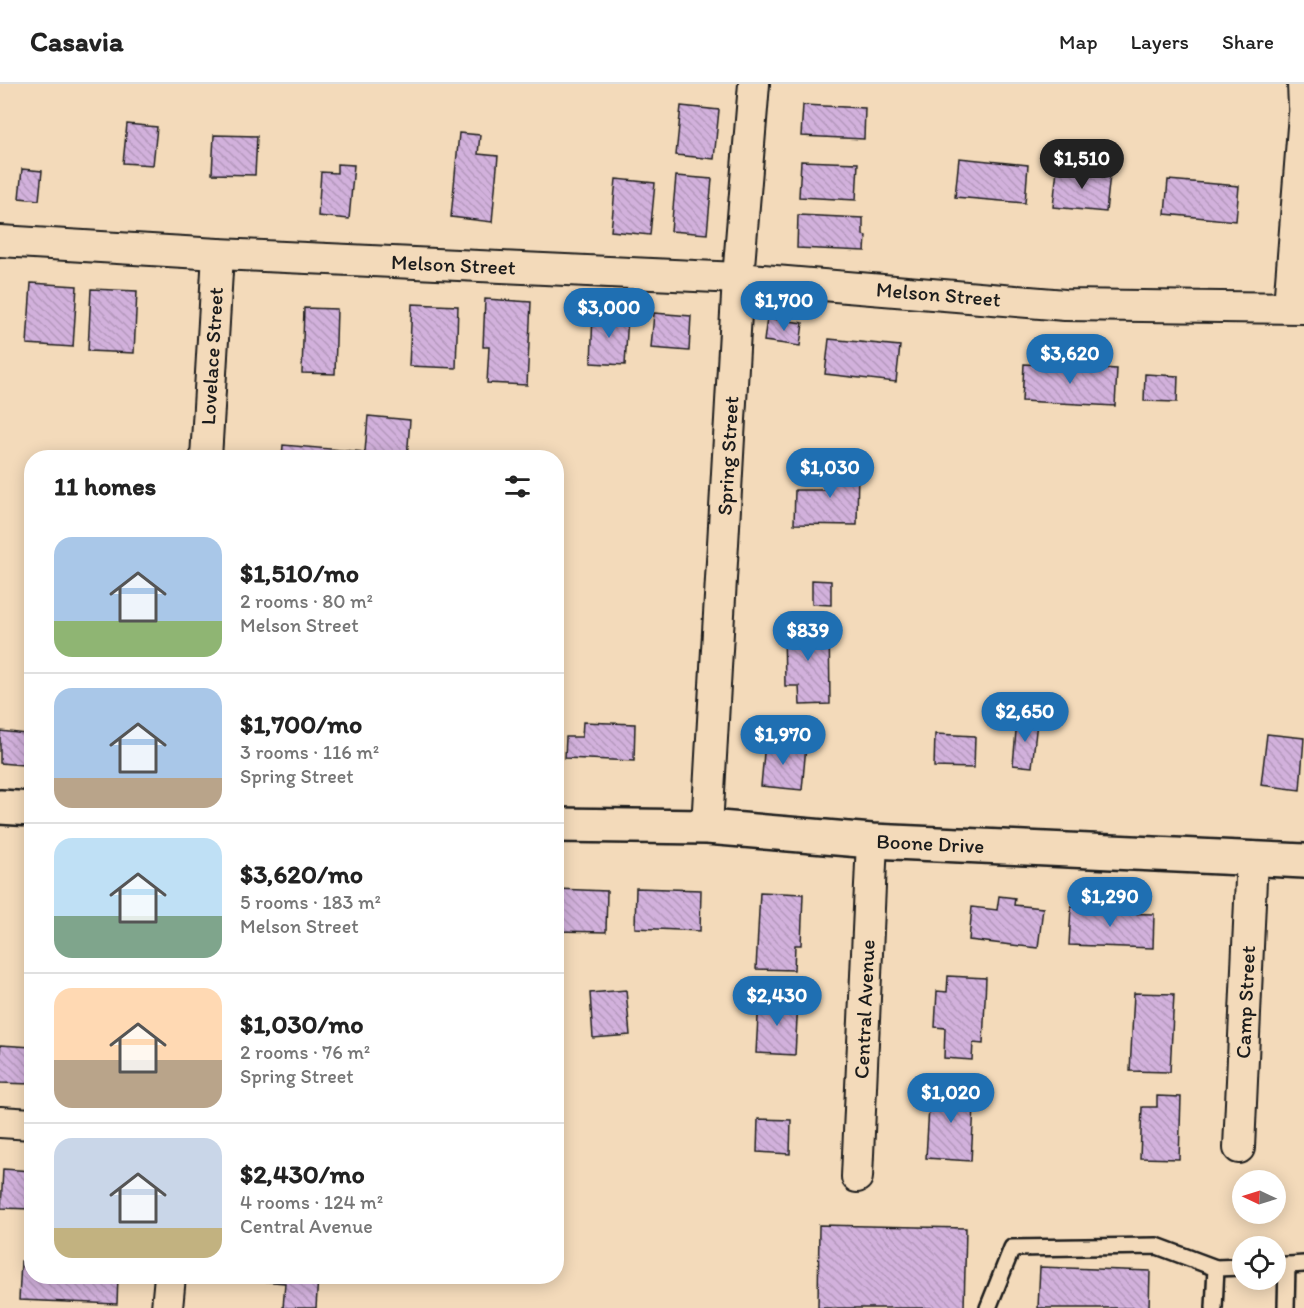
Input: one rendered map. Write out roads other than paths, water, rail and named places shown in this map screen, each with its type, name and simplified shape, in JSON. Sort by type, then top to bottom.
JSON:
[{"type":"street","name":"Spring Street","points":[[707,827],[738,278],[754,84]]},
{"type":"street","points":[[1304,84],[1304,106]]},
{"type":"street","points":[[1297,307],[1304,114]]},
{"type":"street","name":"Melson Street","points":[[0,241],[218,255],[738,278],[1065,305],[1297,307]]},
{"type":"street","name":"Lovelace Street","points":[[206,450],[218,255]]},
{"type":"street","points":[[0,807],[24,808]]},
{"type":"street","name":"Boone Drive","points":[[564,825],[707,827],[872,841],[1304,861]]},
{"type":"street","name":"Central Avenue","points":[[857,1177],[872,841]]},
{"type":"street","name":"Camp Street","points":[[1239,1148],[1252,857]]},
{"type":"street","points":[[0,1122],[24,1124]]},
{"type":"street","points":[[167,1308],[169,1284]]},
{"type":"lane","points":[[988,1308],[1012,1248],[1157,1246],[1216,1268],[1232,1267]]},
{"type":"lane","points":[[1286,1265],[1304,1264]]},
{"type":"lane","points":[[1214,1308],[1216,1268]]},
{"type":"lane","points":[[1284,1290],[1286,1308]]}]
